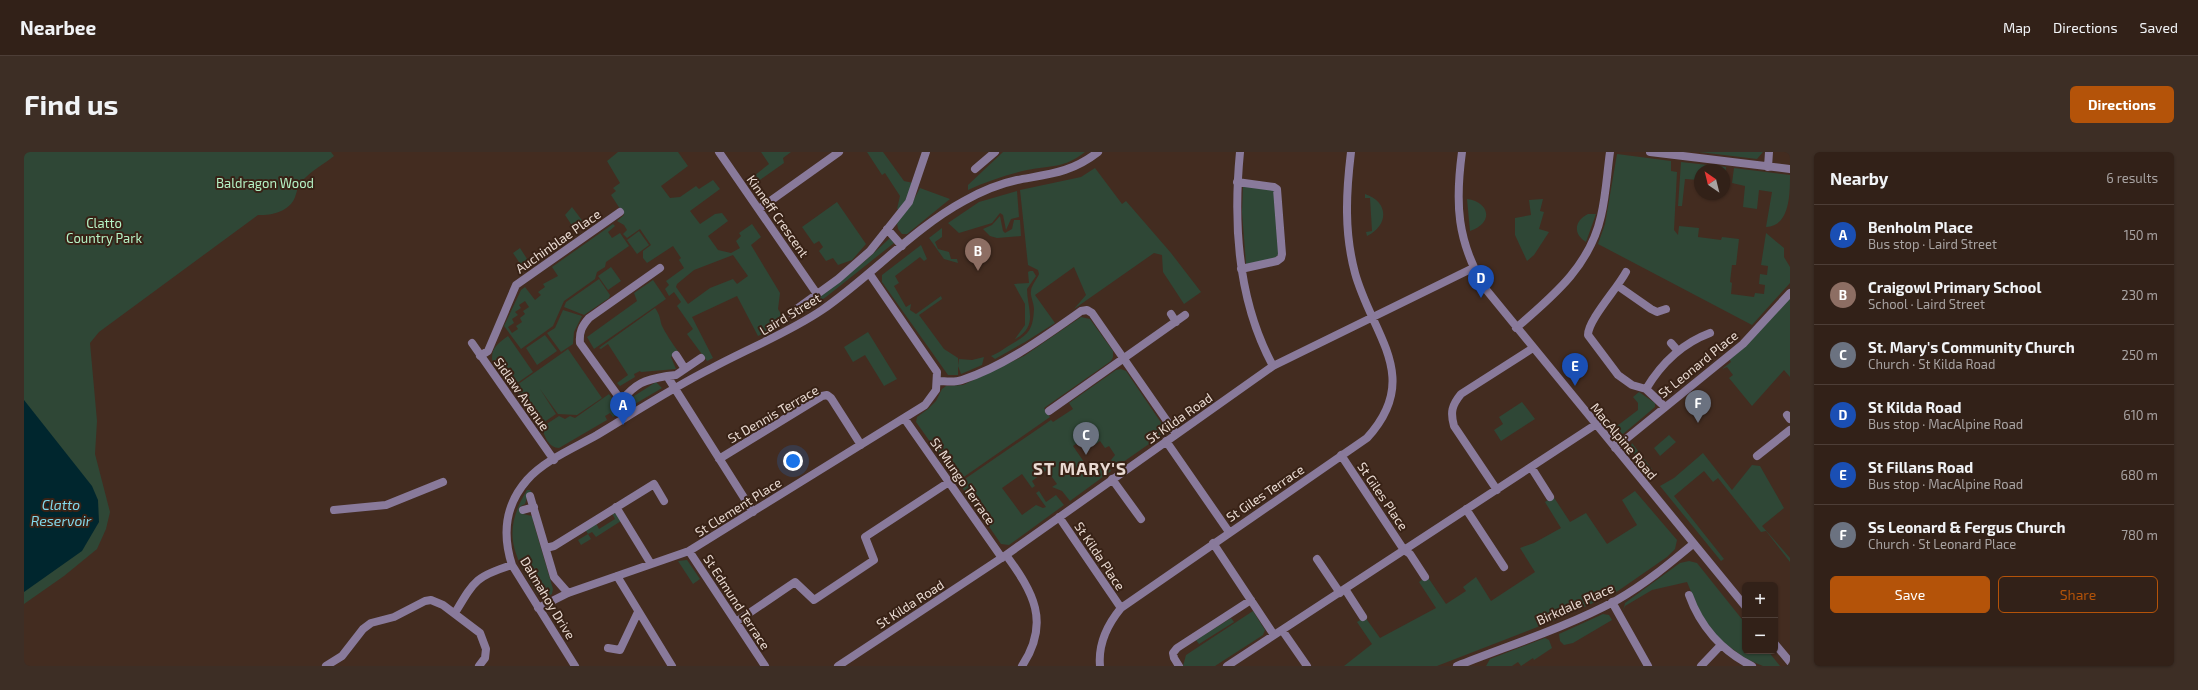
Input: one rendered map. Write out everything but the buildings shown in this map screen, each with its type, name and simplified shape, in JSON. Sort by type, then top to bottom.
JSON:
[{"type":"street","name":"Kinneff Crescent","points":[[719,152],[818,294]]},
{"type":"street","points":[[759,209],[839,152]]},
{"type":"street","points":[[791,312],[818,294],[855,265],[870,251],[909,202],[926,152]]},
{"type":"street","points":[[974,169],[995,152]]},
{"type":"street","name":"Laird Street","points":[[507,517],[515,497],[526,481],[536,471],[674,389],[799,324],[823,309],[951,209],[984,191],[1012,182],[1049,176],[1075,168],[1098,152]]},
{"type":"street","points":[[1240,152],[1237,182],[1236,219],[1241,269],[1258,334],[1273,366]]},
{"type":"street","name":"St Giles Terrace","points":[[1100,666],[1101,646],[1105,632],[1121,608],[1367,438],[1377,427],[1390,400],[1393,386],[1390,357],[1372,317],[1355,273],[1349,244],[1346,215],[1347,185],[1351,152]]},
{"type":"street","name":"MacAlpine Road","points":[[1462,152],[1457,187],[1459,218],[1464,243],[1473,268],[1484,287],[1742,602]]},
{"type":"street","points":[[1516,328],[1554,296],[1571,277],[1584,258],[1601,215],[1610,152]]},
{"type":"street","points":[[1650,152],[1790,169]]},
{"type":"street","points":[[1768,167],[1769,152]]},
{"type":"street","points":[[1237,182],[1274,187],[1277,189],[1282,254],[1281,258],[1277,261],[1241,269]]},
{"type":"street","name":"Auchinblae Place","points":[[480,356],[488,351],[516,286],[620,212]]},
{"type":"street","points":[[887,228],[902,246]]},
{"type":"street","points":[[631,414],[580,343],[579,334],[583,325],[589,318],[660,268]]},
{"type":"street","name":"St Kilda Road","points":[[838,666],[1004,557],[1273,366],[1473,268]]},
{"type":"street","points":[[1626,272],[1618,286],[1591,321],[1588,335],[1590,341],[1618,375],[1632,385],[1646,388],[1665,407]]},
{"type":"street","points":[[868,273],[933,364],[937,372],[937,381],[961,380],[990,367],[1023,351],[1081,311],[1087,310],[1092,313],[1176,434]]},
{"type":"street","points":[[1618,286],[1657,312],[1666,309]]},
{"type":"street","name":"St Leonard Place","points":[[1615,448],[1742,344],[1790,292]]},
{"type":"street","points":[[1171,314],[1176,322]]},
{"type":"street","points":[[1049,411],[1185,315]]},
{"type":"street","points":[[1646,388],[1662,367],[1678,351],[1699,337],[1710,333]]},
{"type":"street","name":"Sidlaw Avenue","points":[[472,343],[554,460]]},
{"type":"street","points":[[1671,343],[1678,351]]},
{"type":"street","points":[[1497,490],[1454,426],[1451,415],[1453,403],[1461,394],[1533,348]]},
{"type":"street","points":[[676,356],[685,369]]},
{"type":"street","points":[[621,401],[633,387],[648,379],[676,375],[701,358]]},
{"type":"street","points":[[666,376],[753,512]]},
{"type":"street","name":"St Clement Place","points":[[538,608],[568,593],[689,551],[925,405],[936,390],[937,381]]},
{"type":"street","name":"St Dennis Terrace","points":[[719,459],[822,396],[828,395],[832,398],[861,444]]},
{"type":"street","name":"St Mungo Terrace","points":[[904,418],[949,482],[1030,591],[1035,607],[1037,625],[1035,641],[1022,666]]},
{"type":"street","points":[[1227,666],[1596,425]]},
{"type":"street","points":[[1757,456],[1790,430]]},
{"type":"street","points":[[1166,441],[1229,532]]},
{"type":"street","name":"St Giles Place","points":[[1341,455],[1404,550],[1410,554],[1425,577]]},
{"type":"street","points":[[1531,467],[1550,497]]},
{"type":"street","points":[[1112,479],[1141,519]]},
{"type":"street","points":[[334,510],[386,505],[443,482]]},
{"type":"street","points":[[736,622],[795,582],[814,600],[874,560],[865,537],[949,482]]},
{"type":"street","points":[[546,548],[554,546],[654,484],[664,501]]},
{"type":"street","name":"Dalmahoy Drive","points":[[530,496],[554,577],[568,593]]},
{"type":"street","points":[[523,510],[534,507]]},
{"type":"street","points":[[616,507],[651,564]]},
{"type":"street","points":[[1466,509],[1504,567]]},
{"type":"street","name":"Dalmahoy Drive","points":[[507,517],[506,541],[512,565],[575,666]]},
{"type":"street","name":"St Kilda Place","points":[[1059,517],[1121,608]]},
{"type":"street","points":[[1213,543],[1274,635]]},
{"type":"street","name":"Birkdale Place","points":[[1457,666],[1476,662],[1612,602],[1661,571],[1693,544]]},
{"type":"street","name":"St Edmund Terrace","points":[[689,551],[765,666]]},
{"type":"street","points":[[1318,559],[1363,617]]},
{"type":"street","points":[[455,613],[476,580],[488,573],[512,565]]},
{"type":"street","points":[[617,576],[672,666]]},
{"type":"street","points":[[1689,595],[1700,621],[1721,645],[1740,660],[1752,666]]},
{"type":"street","points":[[326,666],[342,656],[363,629],[371,623],[394,617],[431,600],[455,613],[474,627],[484,639],[486,648],[485,658],[479,666]]},
{"type":"street","points":[[1179,666],[1173,653],[1177,648],[1250,600]]},
{"type":"street","points":[[1612,602],[1648,666]]},
{"type":"street","points":[[608,648],[620,650],[638,612]]},
{"type":"street","points":[[1282,630],[1307,666]]},
{"type":"street","points":[[1701,666],[1721,645]]},
{"type":"street","points":[[1778,648],[1790,662]]},
{"type":"green space","name":"Clatto Country Park","points":[[24,152],[331,152],[334,156],[309,174],[300,183],[294,200],[290,205],[281,211],[269,215],[258,215],[99,332],[90,343],[97,421],[95,454],[110,512],[106,529],[97,549],[64,576],[24,604]]},
{"type":"green space","points":[[618,152],[678,152],[688,166],[661,186],[670,198],[680,197],[696,186],[699,189],[713,180],[720,189],[690,211],[700,224],[715,214],[722,213],[728,221],[708,236],[718,250],[731,253],[740,248],[736,241],[741,236],[739,233],[752,224],[761,237],[751,245],[780,293],[778,309],[786,322],[758,336],[737,296],[692,317],[713,358],[707,361],[687,334],[693,329],[677,306],[681,302],[674,292],[669,296],[665,289],[669,285],[666,281],[684,268],[679,260],[681,258],[673,246],[647,263],[643,258],[643,251],[651,245],[640,229],[627,238],[623,234],[627,230],[624,225],[617,221],[624,215],[611,195],[616,191],[613,188],[620,183],[607,161]],"holes":[[[733,255],[748,276],[737,284],[733,279],[710,288],[688,304],[676,287],[677,284],[694,270]]]},
{"type":"green space","points":[[761,152],[791,152],[783,158],[784,163],[757,182],[754,176],[769,164]]},
{"type":"green space","points":[[867,152],[883,152],[904,181],[913,183],[907,199],[899,209],[897,209],[900,196],[885,173],[882,175]]},
{"type":"green space","points":[[1003,152],[1085,152],[1064,164],[1012,174],[968,190],[968,185]]},
{"type":"green space","points":[[1699,152],[1763,152],[1757,159]]},
{"type":"green space","points":[[1617,154],[1671,161],[1671,171],[1677,172],[1674,230],[1678,235],[1679,226],[1699,228],[1698,237],[1721,240],[1722,237],[1739,239],[1736,265],[1732,265],[1730,282],[1732,283],[1731,294],[1754,297],[1755,293],[1764,294],[1765,285],[1759,284],[1760,274],[1767,275],[1768,266],[1761,265],[1766,233],[1784,248],[1784,257],[1790,267],[1790,283],[1752,325],[1598,244],[1605,224]]},
{"type":"green space","points":[[1681,162],[1699,164],[1694,164],[1694,180],[1685,179],[1682,206],[1678,206]]},
{"type":"green space","points":[[1095,168],[1122,204],[1126,201],[1171,253],[1201,292],[1184,304],[1163,272],[1162,255],[1154,253],[1074,309],[1086,295],[1074,267],[1035,295],[1055,323],[995,359],[991,356],[1021,338],[1028,332],[1033,317],[1034,307],[1031,291],[1039,274],[1038,270],[1028,265],[1020,190],[1081,177]]},
{"type":"green space","points":[[1734,168],[1790,175],[1789,200],[1784,215],[1780,221],[1774,225],[1766,227],[1772,192],[1759,190],[1757,209],[1743,207],[1745,186],[1732,183]]},
{"type":"green space","points":[[1243,186],[1275,190],[1279,253],[1275,259],[1246,264],[1242,212]]},
{"type":"green space","points":[[920,188],[950,199],[907,234],[902,234],[898,229],[897,223],[911,205]]},
{"type":"green space","points":[[1017,191],[1019,217],[1011,219],[1006,230],[1003,215],[1000,213],[992,223],[959,233],[948,223],[979,202]]},
{"type":"green space","points":[[1365,194],[1379,202],[1383,214],[1379,226],[1367,236],[1366,232],[1372,231],[1370,198],[1365,198]]},
{"type":"green space","points":[[1467,199],[1481,204],[1486,213],[1486,218],[1483,223],[1470,231]]},
{"type":"green space","points":[[1543,199],[1540,211],[1544,212],[1539,229],[1549,232],[1534,255],[1527,261],[1515,235],[1515,218],[1531,215],[1529,200]]},
{"type":"green space","points":[[837,202],[866,244],[852,260],[838,265],[833,258],[826,261],[819,251],[823,247],[819,241],[814,244],[802,227]]},
{"type":"green space","points":[[572,207],[584,223],[575,230],[565,215]]},
{"type":"green space","points":[[1588,214],[1596,214],[1586,242],[1579,235],[1577,228],[1580,220]]},
{"type":"green space","points":[[1000,216],[1003,231],[1005,233],[1012,229],[1014,220],[1020,220],[1021,236],[997,238],[990,236],[983,229],[992,225]]},
{"type":"green space","points":[[613,224],[615,226],[608,232],[612,238],[620,233],[629,246],[606,262],[605,267],[597,272],[595,279],[564,301],[553,326],[521,349],[504,326],[521,290],[525,287],[535,300],[541,295],[538,292],[545,287],[543,284],[558,276],[552,267]],"holes":[[[525,301],[529,307],[523,311],[525,314],[520,318],[522,322],[516,326],[518,329],[512,333],[508,327],[514,323],[512,319],[518,315],[515,312],[521,308],[519,305]]]},
{"type":"green space","points":[[942,228],[942,237],[935,242],[938,249],[949,252],[951,259],[957,259],[958,263],[944,259],[929,238]]},
{"type":"green space","points":[[639,231],[649,245],[637,254],[627,240]]},
{"type":"green space","points":[[890,238],[894,243],[826,297],[798,316],[796,313],[865,261]]},
{"type":"green space","points":[[921,245],[927,259],[924,261],[920,257],[895,276],[899,283],[894,286],[906,307],[911,304],[910,310],[916,314],[941,296],[942,299],[919,315],[944,349],[958,358],[958,375],[948,375],[882,282],[882,275]]},
{"type":"green space","points":[[520,248],[531,267],[528,269],[521,265],[513,253]]},
{"type":"green space","points":[[611,267],[621,281],[608,290],[598,276]]},
{"type":"green space","points":[[1033,271],[1036,276],[1027,289],[1030,310],[1029,323],[1027,329],[1015,339],[1025,325],[1025,304],[1014,284],[1029,283],[1028,272]]},
{"type":"green space","points":[[599,279],[610,295],[609,298],[584,315],[564,307],[566,302]]},
{"type":"green space","points":[[653,280],[666,299],[594,349],[587,337],[637,301],[634,293]]},
{"type":"green space","points":[[1790,297],[1790,377],[1784,370],[1752,406],[1729,378],[1733,375],[1727,367],[1722,369],[1731,362],[1729,358]]},
{"type":"green space","points":[[655,308],[664,329],[678,351],[671,357],[676,369],[640,371],[634,374],[635,377],[620,386],[617,383],[628,375],[608,344],[601,349],[599,348]]},
{"type":"green space","points":[[563,310],[582,316],[574,332],[573,344],[561,352],[547,333],[555,328]]},
{"type":"green space","points":[[1081,317],[1090,319],[1113,351],[1111,361],[1044,408],[1050,417],[958,481],[916,422],[917,417],[936,401],[942,389],[946,386],[963,385],[1024,356]]},
{"type":"green space","points":[[868,332],[897,379],[884,386],[865,355],[853,362],[844,347]]},
{"type":"green space","points":[[545,335],[557,351],[537,365],[526,348]]},
{"type":"green space","points":[[508,336],[533,372],[513,386],[499,366],[493,363],[492,358],[495,347]]},
{"type":"green space","points":[[568,349],[602,398],[577,415],[558,414],[540,389],[556,414],[540,425],[514,387]]},
{"type":"green space","points":[[984,357],[982,365],[961,374],[958,366],[959,359],[972,360]]},
{"type":"green space","points":[[1121,369],[1126,371],[1164,427],[1165,431],[1162,435],[1116,467],[1111,460],[1115,455],[1109,446],[1105,448],[1100,441],[1096,444],[1089,435],[1073,446],[1091,472],[1106,462],[1111,471],[1070,501],[1062,491],[1052,487],[1057,484],[1047,470],[1032,481],[1035,486],[1032,488],[1022,474],[1002,488],[1022,515],[1036,505],[1043,508],[1046,507],[1036,493],[1039,491],[1046,502],[1056,495],[1064,505],[1009,545],[1001,544],[959,483],[1051,420],[1053,422],[1073,409],[1069,403],[1116,370]]},
{"type":"green space","points":[[656,382],[662,388],[635,404],[631,398]]},
{"type":"green space","points":[[1639,392],[1655,403],[1655,407],[1623,434],[1619,434],[1613,429],[1638,410],[1638,403],[1633,397]]},
{"type":"green space","points":[[609,394],[618,407],[618,414],[613,417],[610,413],[605,416],[607,420],[559,448],[550,444],[542,427],[559,416],[565,419],[570,416],[575,418]]},
{"type":"green space","points":[[1522,402],[1535,419],[1501,441],[1494,430],[1503,424],[1499,417]]},
{"type":"green space","points":[[1669,435],[1676,442],[1660,456],[1654,448]]},
{"type":"green space","points":[[1632,443],[1652,469],[1648,472],[1630,449]]},
{"type":"green space","points":[[1703,453],[1732,490],[1752,465],[1760,466],[1784,508],[1762,526],[1790,558],[1790,562],[1766,531],[1761,532],[1718,478],[1713,482],[1704,471],[1674,496],[1724,559],[1721,561],[1660,486],[1674,478]]},
{"type":"green space","points":[[527,490],[530,490],[533,494],[528,495],[525,504],[521,506],[523,514],[532,516],[534,520],[533,521],[553,589],[552,594],[547,597],[538,595],[529,581],[522,568],[513,544],[512,532],[514,519]]},
{"type":"green space","points":[[1635,491],[1677,540],[1675,549],[1667,557],[1615,593],[1558,619],[1437,666],[1344,666],[1372,644],[1357,622],[1365,617],[1380,638],[1436,608],[1419,582],[1427,576],[1446,604],[1466,591],[1463,587],[1476,577],[1491,601],[1535,572],[1520,548],[1534,543],[1561,528],[1545,502],[1553,496],[1570,522],[1586,513],[1607,544],[1637,525],[1622,500]]},
{"type":"green space","points":[[612,513],[617,514],[621,521],[596,537],[592,532],[588,534],[585,529],[596,523],[599,529],[615,519]]},
{"type":"green space","points":[[588,534],[591,539],[581,545],[578,540]]},
{"type":"green space","points":[[687,560],[700,579],[693,584],[678,561]]},
{"type":"green space","points":[[1689,561],[1697,563],[1742,619],[1742,654],[1770,654],[1780,666],[1763,666],[1746,659],[1719,639],[1700,613],[1687,582],[1652,590],[1625,606],[1623,611],[1625,603],[1680,563]]},
{"type":"green space","points":[[1253,611],[1265,630],[1263,635],[1215,666],[1183,666],[1186,655]]},
{"type":"green space","points":[[1603,614],[1609,615],[1612,620],[1573,643],[1564,645],[1560,641],[1559,634]]},
{"type":"green space","points":[[1231,618],[1234,622],[1199,644],[1196,640]]},
{"type":"green space","points":[[1545,638],[1549,640],[1552,648],[1534,660],[1533,658],[1521,666],[1518,662],[1512,666],[1486,666],[1490,659]]},
{"type":"water","name":"Clatto Reservoir","points":[[24,400],[92,486],[98,500],[99,522],[82,551],[24,592]]},
{"type":"place","name":"Craigowl Primary School","points":[[978,271]]},
{"type":"place","name":"St Kilda Road","points":[[1481,298]]},
{"type":"place","name":"St Fillans Road","points":[[1575,386]]},
{"type":"place","name":"Ss Leonard & Fergus Church","points":[[1698,423]]},
{"type":"place","name":"Benholm Place","points":[[623,425]]},
{"type":"place","name":"St. Mary's Community Church","points":[[1086,455]]},
{"type":"district","name":"ST MARY'S","points":[[1080,469]]},
{"type":"park label","name":"Baldragon Wood","points":[[265,183]]}]
